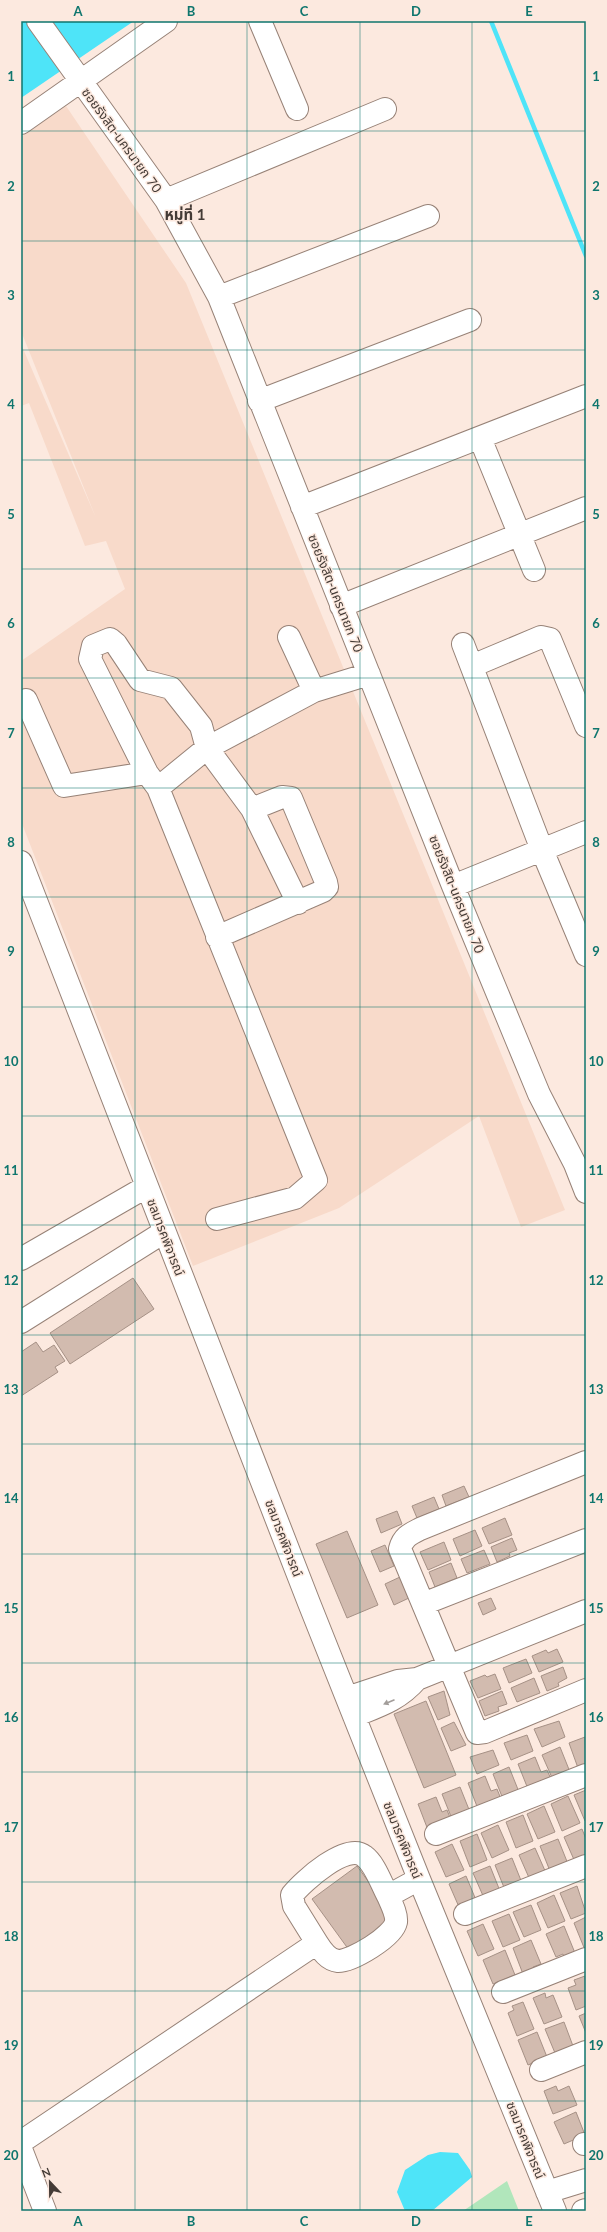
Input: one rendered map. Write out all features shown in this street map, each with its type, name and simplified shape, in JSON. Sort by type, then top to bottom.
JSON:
[{"type":"street","name":"ซอยรังสิต-นครนายก 70","points":[[38,21],[166,200],[219,297],[259,401],[453,886],[539,1094],[580,1162],[586,1192]]},
{"type":"street","points":[[21,123],[76,76],[166,21]]},
{"type":"street","points":[[260,21],[297,109]]},
{"type":"street","points":[[166,200],[385,109]]},
{"type":"street","points":[[219,297],[428,216]]},
{"type":"street","points":[[259,401],[470,320]]},
{"type":"street","points":[[302,507],[586,396]]},
{"type":"street","points":[[480,438],[521,534],[534,570]]},
{"type":"street","points":[[341,606],[586,508]]},
{"type":"street","points":[[289,637],[314,691]]},
{"type":"street","points":[[472,666],[541,637],[550,639],[586,726]]},
{"type":"street","points":[[217,1219],[295,1198],[316,1180],[152,781],[90,659],[93,646],[110,639],[116,644],[140,680],[171,688],[201,726],[207,748],[252,809],[298,903]]},
{"type":"street","points":[[463,644],[542,850],[586,955]]},
{"type":"street","points":[[26,700],[64,786],[152,781],[207,748],[314,691],[368,674]]},
{"type":"street","points":[[217,937],[298,903],[323,891],[327,887],[290,798],[282,797],[252,809]]},
{"type":"street","points":[[453,886],[586,832]]},
{"type":"street","name":"ชลมารคพิจารณ์","points":[[21,862],[146,1187],[419,1879],[551,2202]]},
{"type":"street","points":[[21,1259],[146,1187]]},
{"type":"street","points":[[21,1322],[164,1232]]},
{"type":"street","points":[[586,1462],[407,1536],[402,1542],[400,1549],[477,1733],[485,1732],[586,1690]]},
{"type":"street","points":[[423,1604],[586,1540]]},
{"type":"street","points":[[351,1707],[398,1681],[417,1679],[586,1611]]},
{"type":"street","points":[[436,1834],[586,1775]]},
{"type":"street","points":[[349,1852],[363,1854],[369,1860],[388,1896],[396,1921],[388,1936],[363,1952],[345,1960],[337,1961],[330,1958],[317,1943],[294,1906],[292,1895],[298,1887],[341,1855],[349,1852]]},
{"type":"street","points":[[465,1914],[586,1866]]},
{"type":"street","points":[[388,1896],[419,1879]]},
{"type":"street","points":[[21,2142],[317,1943]]},
{"type":"street","points":[[503,1992],[586,1959]]},
{"type":"street","points":[[541,2070],[586,2052]]},
{"type":"street","points":[[21,2149],[28,2188],[45,2211]]},
{"type":"street","points":[[551,2202],[586,2180]]},
{"type":"shaded area","points":[[66,106],[186,283],[565,1210],[521,1227],[479,1116],[339,1208],[193,1266],[21,821],[21,661],[125,589],[106,541],[85,546],[29,403],[21,406],[21,344],[96,518],[21,331],[21,137]]},
{"type":"green space","points":[[507,2181],[519,2211],[463,2211]]},
{"type":"water","points":[[21,21],[134,21],[21,98]]},
{"type":"water","points":[[440,2152],[458,2153],[470,2170],[472,2177],[432,2211],[405,2211],[397,2192],[405,2170],[428,2155]]},
{"type":"building","points":[[133,1278],[154,1309],[70,1364],[50,1333]]},
{"type":"building","points":[[36,1342],[43,1352],[54,1345],[65,1361],[55,1367],[58,1372],[21,1396],[21,1352]]},
{"type":"building","points":[[464,1486],[469,1497],[446,1506],[442,1495]]},
{"type":"building","points":[[434,1497],[439,1509],[417,1518],[412,1506]]},
{"type":"building","points":[[397,1511],[402,1524],[381,1533],[376,1519]]},
{"type":"building","points":[[505,1518],[512,1535],[489,1544],[482,1528]]},
{"type":"building","points":[[475,1530],[482,1546],[460,1556],[453,1539]]},
{"type":"building","points":[[347,1531],[378,1605],[347,1618],[316,1544]]},
{"type":"building","points":[[512,1538],[517,1550],[509,1553],[510,1556],[497,1562],[491,1547]]},
{"type":"building","points":[[444,1542],[451,1560],[428,1570],[420,1552]]},
{"type":"building","points":[[385,1545],[394,1566],[380,1572],[371,1551]]},
{"type":"building","points":[[484,1550],[490,1564],[467,1573],[461,1559]]},
{"type":"building","points":[[451,1563],[457,1578],[435,1587],[429,1572]]},
{"type":"building","points":[[400,1577],[409,1598],[394,1605],[385,1584]]},
{"type":"building","points":[[491,1598],[496,1609],[483,1615],[478,1603]]},
{"type":"building","points":[[557,1649],[563,1662],[539,1672],[532,1656],[546,1650],[548,1653]]},
{"type":"building","points":[[526,1659],[532,1673],[509,1683],[503,1668]]},
{"type":"building","points":[[563,1667],[567,1678],[558,1683],[559,1686],[547,1691],[541,1676]]},
{"type":"building","points":[[495,1674],[501,1689],[478,1698],[470,1681],[485,1675],[487,1677]]},
{"type":"building","points":[[534,1678],[540,1693],[517,1702],[511,1688]]},
{"type":"building","points":[[444,1691],[450,1715],[438,1720],[428,1697]]},
{"type":"building","points":[[502,1691],[507,1704],[498,1707],[499,1711],[485,1716],[479,1701]]},
{"type":"building","points":[[426,1701],[456,1775],[424,1788],[394,1714]]},
{"type":"building","points":[[559,1721],[565,1737],[542,1747],[534,1729]]},
{"type":"building","points":[[454,1722],[466,1745],[451,1751],[441,1728]]},
{"type":"building","points":[[527,1735],[533,1751],[511,1760],[504,1743]]},
{"type":"building","points":[[585,1737],[586,1765],[578,1768],[569,1743]]},
{"type":"building","points":[[560,1747],[570,1772],[553,1780],[542,1755]]},
{"type":"building","points":[[493,1750],[499,1765],[477,1774],[470,1757]]},
{"type":"building","points":[[535,1757],[541,1772],[547,1770],[551,1779],[528,1789],[518,1764]]},
{"type":"building","points":[[509,1767],[519,1792],[503,1799],[493,1774]]},
{"type":"building","points":[[485,1776],[491,1791],[497,1789],[501,1799],[478,1809],[468,1783]]},
{"type":"building","points":[[460,1787],[470,1812],[452,1819],[442,1794]]},
{"type":"building","points":[[586,1790],[586,1820],[585,1821],[574,1795]]},
{"type":"building","points":[[568,1796],[580,1823],[562,1831],[551,1804]]},
{"type":"building","points":[[436,1797],[442,1812],[447,1810],[451,1820],[428,1830],[418,1804]]},
{"type":"building","points":[[544,1806],[555,1832],[538,1839],[527,1814]]},
{"type":"building","points":[[523,1815],[533,1841],[516,1848],[506,1822]]},
{"type":"building","points":[[498,1825],[509,1850],[492,1858],[481,1833]]},
{"type":"building","points":[[582,1829],[586,1839],[586,1857],[575,1862],[564,1837]]},
{"type":"building","points":[[477,1834],[487,1860],[470,1867],[460,1841]]},
{"type":"building","points":[[558,1839],[568,1864],[550,1871],[540,1846]]},
{"type":"building","points":[[452,1844],[464,1870],[446,1877],[435,1852]]},
{"type":"building","points":[[535,1848],[546,1873],[530,1880],[519,1855]]},
{"type":"building","points":[[512,1858],[522,1883],[505,1890],[495,1865]]},
{"type":"building","points":[[357,1866],[394,1917],[349,1950],[312,1899]]},
{"type":"building","points":[[490,1866],[500,1891],[484,1898],[473,1873]]},
{"type":"building","points":[[466,1876],[476,1900],[459,1907],[449,1884]]},
{"type":"building","points":[[577,1886],[586,1913],[571,1919],[560,1893]]},
{"type":"building","points":[[554,1895],[565,1921],[548,1928],[537,1903]]},
{"type":"building","points":[[531,1905],[541,1930],[524,1937],[513,1912]]},
{"type":"building","points":[[509,1914],[520,1940],[503,1947],[492,1921]]},
{"type":"building","points":[[586,1917],[586,1950],[585,1950],[574,1923]]},
{"type":"building","points":[[483,1924],[494,1949],[478,1956],[467,1931]]},
{"type":"building","points":[[564,1926],[575,1953],[564,1958],[563,1954],[556,1957],[546,1934]]},
{"type":"building","points":[[531,1940],[541,1964],[533,1967],[534,1969],[523,1974],[513,1948]]},
{"type":"building","points":[[505,1950],[515,1975],[493,1984],[483,1960]]},
{"type":"building","points":[[585,1976],[586,2006],[576,2010],[568,1988],[576,1985],[574,1980]]},
{"type":"building","points":[[545,1993],[546,1998],[553,1995],[562,2017],[544,2024],[533,1998]]},
{"type":"building","points":[[523,2002],[534,2029],[517,2036],[508,2013],[514,2010],[512,2006]]},
{"type":"building","points":[[586,2013],[586,2033],[579,2016]]},
{"type":"building","points":[[564,2022],[573,2046],[555,2053],[545,2029]]},
{"type":"building","points":[[537,2032],[547,2057],[528,2065],[518,2040]]},
{"type":"building","points":[[556,2086],[558,2091],[569,2086],[577,2105],[553,2114],[544,2091]]},
{"type":"building","points":[[576,2112],[585,2135],[564,2144],[554,2122]]},
{"type":"waterway","points":[[491,21],[586,256]]},
{"type":"district","name":"หมู่ที่ 1","points":[[185,214]]}]
